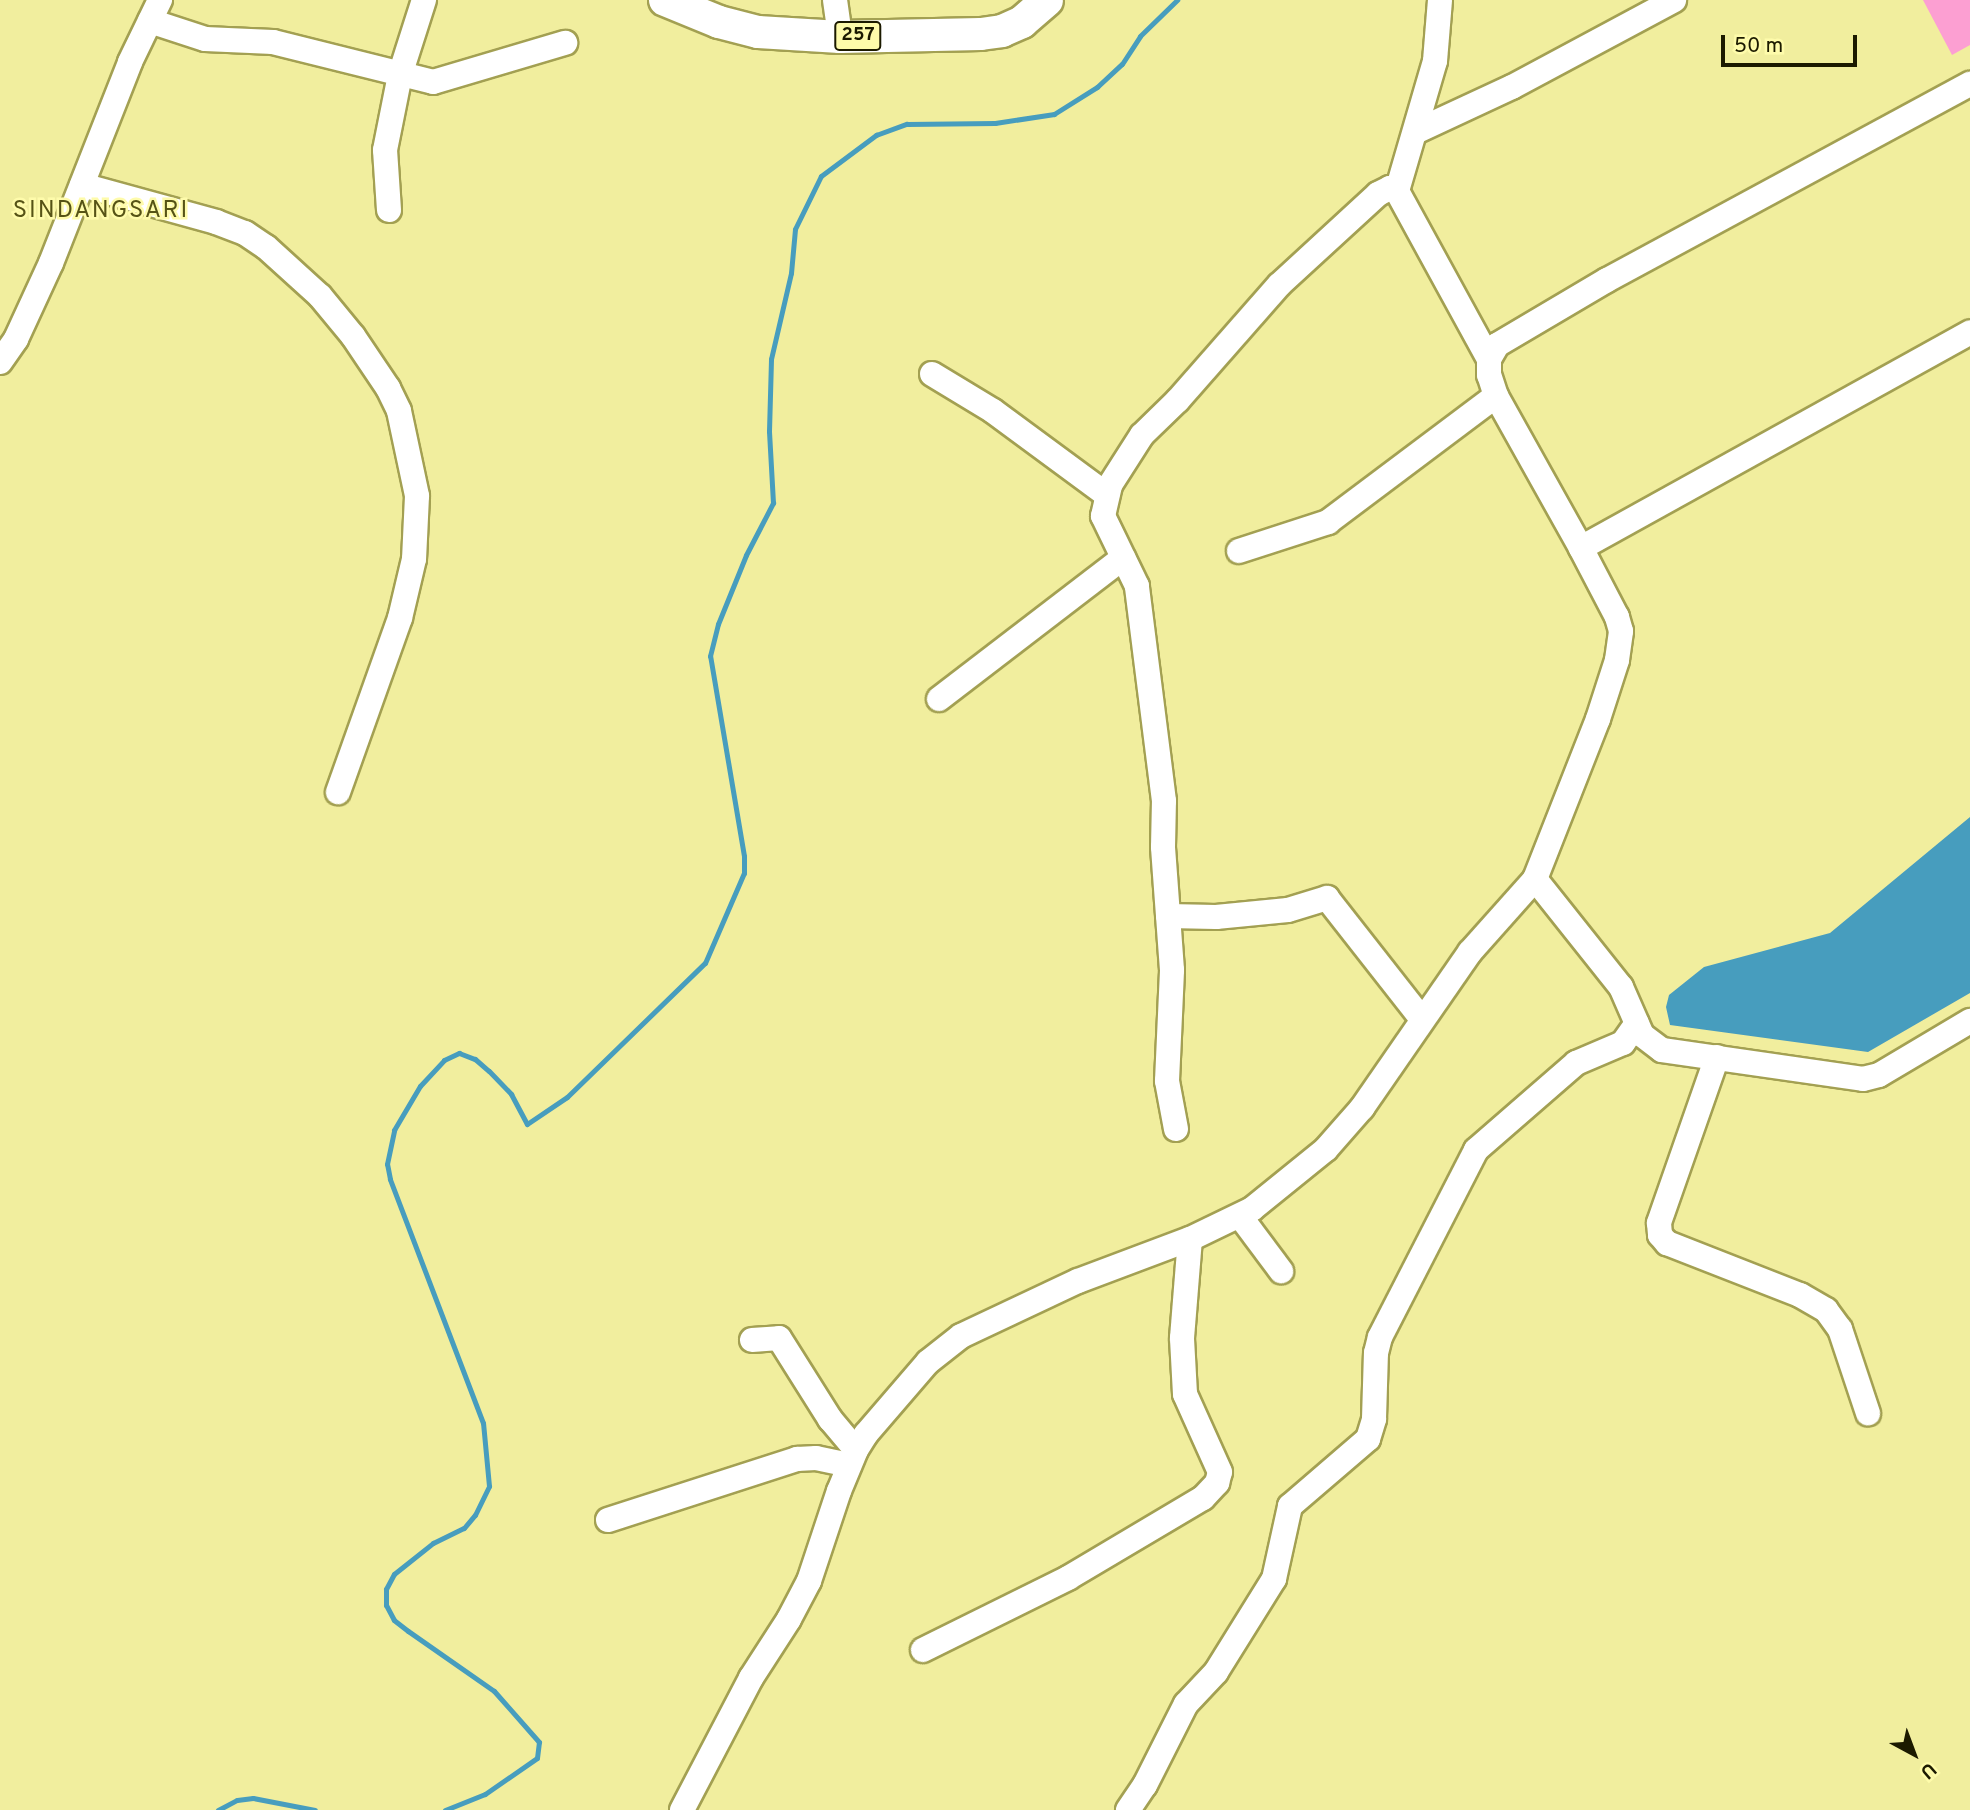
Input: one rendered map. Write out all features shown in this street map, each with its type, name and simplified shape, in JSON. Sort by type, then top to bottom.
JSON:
[{"type":"main road","name":"257","points":[[665,0],[719,22],[758,32],[840,37],[981,34],[1002,31],[1022,22],[1047,0]]},
{"type":"street","points":[[389,210],[384,157],[400,75],[424,0]]},
{"type":"street","points":[[835,0],[840,37]]},
{"type":"street","points":[[1397,191],[1435,61],[1440,0]]},
{"type":"street","points":[[1415,132],[1513,87],[1674,0]]},
{"type":"street","points":[[0,362],[16,339],[82,185],[130,62],[155,10],[205,39],[273,42],[424,82],[442,81],[565,43]]},
{"type":"street","points":[[1489,359],[1497,345],[1607,280],[1970,84]]},
{"type":"street","points":[[82,185],[216,222],[244,233],[266,247],[320,296],[353,335],[388,388],[399,411],[418,496],[414,559],[400,618],[338,792]]},
{"type":"street","points":[[682,1810],[751,1678],[803,1591],[853,1457],[866,1434],[928,1362],[961,1336],[1078,1281],[1190,1239],[1240,1216],[1326,1149],[1362,1108],[1421,1018],[1470,952],[1535,879],[1598,719],[1620,642],[1617,617],[1496,396],[1490,381],[1489,359],[1397,191],[1390,188],[1378,194],[1279,285],[1178,400],[1142,435],[1107,495],[1103,516],[1137,586],[1164,801],[1163,847],[1172,970],[1167,1081],[1176,1129]]},
{"type":"street","points":[[1581,548],[1970,332]]},
{"type":"street","points":[[932,374],[987,407],[1107,495]]},
{"type":"street","points":[[1238,551],[1328,522],[1496,396]]},
{"type":"street","points":[[939,699],[1123,558]]},
{"type":"street","points":[[1535,879],[1621,987],[1642,1035],[1662,1050],[1863,1079],[1879,1075],[1970,1021]]},
{"type":"street","points":[[1168,916],[1216,917],[1288,911],[1327,898],[1421,1018]]},
{"type":"street","points":[[1128,1810],[1146,1786],[1186,1704],[1216,1672],[1274,1579],[1290,1506],[1368,1439],[1374,1419],[1376,1353],[1380,1337],[1476,1150],[1576,1063],[1623,1043],[1637,1023]]},
{"type":"street","points":[[1717,1057],[1659,1223],[1660,1235],[1667,1242],[1800,1295],[1826,1310],[1840,1329],[1868,1413]]},
{"type":"street","points":[[1240,1216],[1281,1270]]},
{"type":"street","points":[[923,1650],[1068,1578],[1203,1498],[1217,1483],[1220,1472],[1185,1394],[1182,1338],[1190,1239]]},
{"type":"street","points":[[752,1340],[772,1336],[779,1338],[853,1457]]},
{"type":"street","points":[[608,1520],[797,1459],[853,1457]]},
{"type":"water","points":[[1970,817],[1970,993],[1868,1052],[1670,1025],[1666,1007],[1669,995],[1704,967],[1830,933]]},
{"type":"building","points":[[1923,0],[1970,0],[1970,45],[1952,55]]},
{"type":"waterway","points":[[445,1810],[485,1794],[537,1758],[539,1742],[494,1691],[394,1620],[386,1605],[386,1589],[394,1574],[433,1543],[464,1528],[475,1515],[489,1486],[483,1423],[390,1179],[387,1164],[394,1130],[420,1086],[444,1060],[459,1053],[475,1059],[489,1071],[511,1094],[527,1124],[567,1097],[705,963],[744,873],[744,856],[710,656],[718,624],[746,555],[773,503],[769,431],[771,359],[791,273],[795,229],[821,176],[876,135],[907,124],[995,123],[1054,114],[1097,87],[1122,64],[1140,36],[1177,0]]},
{"type":"waterway","points":[[218,1810],[237,1800],[253,1798],[315,1810]]},
{"type":"district","name":"SINDANGSARI","points":[[101,212]]}]
